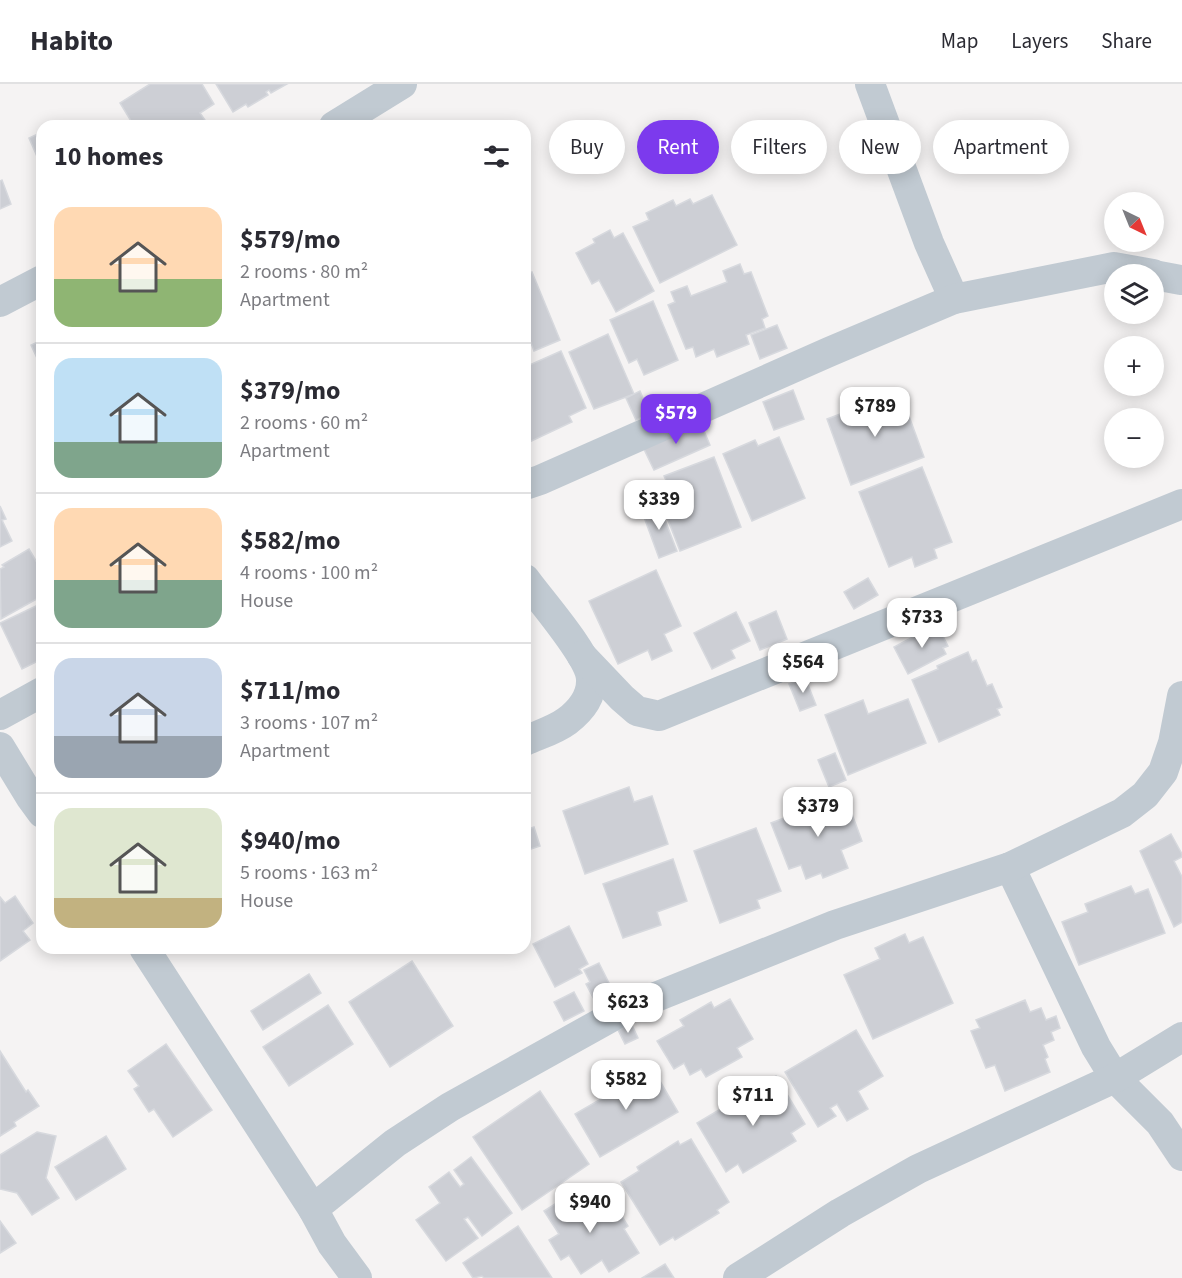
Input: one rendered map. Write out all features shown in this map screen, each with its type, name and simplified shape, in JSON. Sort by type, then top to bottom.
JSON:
[{"type":"street","points":[[344,120],[402,84]]},
{"type":"street","points":[[870,84],[928,243],[954,299]]},
{"type":"street","points":[[531,483],[954,299],[1104,269]]},
{"type":"street","points":[[1164,276],[1182,280]]},
{"type":"street","points":[[0,302],[36,283]]},
{"type":"street","points":[[531,587],[582,656],[622,698],[637,711],[659,717],[1182,504]]},
{"type":"street","points":[[531,738],[565,723],[580,710],[589,696],[591,678],[582,656]]},
{"type":"street","points":[[0,715],[36,696]]},
{"type":"street","points":[[313,1209],[395,1143],[450,1107],[626,1009],[835,925],[1010,867],[1122,813],[1145,795],[1163,772],[1173,743],[1182,696]]},
{"type":"street","points":[[0,747],[36,805]]},
{"type":"street","points":[[1010,867],[1096,1047],[1115,1078],[1160,1123],[1182,1156]]},
{"type":"street","points":[[148,954],[313,1209],[332,1244],[357,1278]]},
{"type":"street","points":[[738,1278],[840,1213],[918,1169],[1115,1078],[1182,1036]]},
{"type":"building","points":[[150,84],[202,84],[214,104],[200,113],[205,120],[130,120],[120,103]]},
{"type":"building","points":[[216,84],[287,84],[271,93],[269,90],[266,92],[268,95],[248,107],[246,104],[233,112]]},
{"type":"building","points":[[36,135],[36,154],[29,138]]},
{"type":"building","points":[[2,180],[11,204],[0,209],[0,181]]},
{"type":"building","points":[[712,195],[737,245],[660,283],[633,227],[649,220],[646,213],[673,200],[676,206],[690,199],[693,204]]},
{"type":"building","points":[[610,230],[614,238],[623,233],[654,291],[616,312],[599,280],[592,284],[576,253],[595,243],[593,239]]},
{"type":"building","points":[[740,264],[744,274],[751,272],[768,316],[762,319],[765,328],[746,335],[749,344],[717,357],[714,349],[696,357],[693,347],[686,349],[668,305],[675,302],[671,292],[687,286],[691,296],[727,282],[723,271]]},
{"type":"building","points":[[531,272],[560,340],[534,351],[531,343]]},
{"type":"building","points":[[653,301],[678,360],[644,375],[637,359],[629,363],[610,320]]},
{"type":"building","points":[[777,325],[787,348],[760,359],[751,335]]},
{"type":"building","points":[[608,334],[634,394],[594,409],[569,352]]},
{"type":"building","points":[[36,343],[36,356],[31,345]]},
{"type":"building","points":[[561,351],[586,408],[569,416],[572,422],[531,441],[531,364]]},
{"type":"building","points":[[793,390],[804,419],[774,430],[763,402]]},
{"type":"building","points":[[640,391],[650,414],[636,420],[626,398]]},
{"type":"building","points":[[880,396],[883,404],[902,397],[924,457],[851,485],[827,419],[851,410],[850,407]]},
{"type":"building","points":[[699,419],[710,445],[654,470],[642,445]]},
{"type":"building","points":[[779,437],[805,498],[752,521],[723,454],[755,440],[758,446]]},
{"type":"building","points":[[714,457],[741,527],[680,551],[659,497],[671,492],[664,476]]},
{"type":"building","points":[[922,467],[952,542],[934,549],[937,558],[915,567],[912,557],[889,567],[859,492]]},
{"type":"building","points":[[656,503],[660,513],[662,512],[677,551],[659,558],[641,509]]},
{"type":"building","points":[[0,506],[6,519],[2,520],[12,541],[0,547]]},
{"type":"building","points":[[29,549],[36,561],[36,599],[1,619],[0,569],[4,567],[2,565]]},
{"type":"building","points":[[656,570],[681,626],[664,634],[672,651],[652,660],[648,650],[618,664],[589,601]]},
{"type":"building","points":[[868,578],[878,595],[854,609],[844,592]]},
{"type":"building","points":[[36,606],[36,662],[22,669],[0,623]]},
{"type":"building","points":[[776,611],[787,639],[760,650],[749,623]]},
{"type":"building","points":[[736,612],[750,641],[731,650],[735,658],[712,669],[694,633]]},
{"type":"building","points":[[937,624],[948,646],[943,648],[946,654],[908,674],[894,647]]},
{"type":"building","points":[[968,652],[972,662],[976,660],[987,686],[992,684],[1002,707],[997,709],[1000,715],[939,742],[912,680]]},
{"type":"building","points":[[805,677],[816,705],[800,711],[789,684]]},
{"type":"building","points":[[908,699],[926,743],[848,775],[825,715],[863,700],[868,714]]},
{"type":"building","points":[[835,753],[846,780],[829,787],[818,760]]},
{"type":"building","points":[[629,787],[634,802],[652,796],[668,844],[585,874],[563,811]]},
{"type":"building","points":[[845,795],[862,841],[841,850],[848,868],[823,878],[821,873],[806,879],[801,865],[789,869],[771,823]]},
{"type":"building","points":[[534,827],[540,846],[531,849],[531,828]]},
{"type":"building","points":[[756,828],[781,891],[757,900],[760,908],[720,923],[694,851]]},
{"type":"building","points":[[1171,834],[1182,854],[1182,857],[1174,861],[1182,877],[1182,922],[1174,927],[1140,851]]},
{"type":"building","points":[[673,859],[687,901],[657,912],[661,925],[623,938],[603,884]]},
{"type":"building","points":[[1131,886],[1135,894],[1148,889],[1165,933],[1079,965],[1062,922],[1088,912],[1085,904]]},
{"type":"building","points":[[15,896],[33,923],[23,931],[30,940],[0,961],[0,897],[5,903]]},
{"type":"building","points":[[569,926],[588,964],[579,969],[582,973],[555,987],[533,944]]},
{"type":"building","points":[[905,934],[909,943],[923,937],[953,1003],[873,1039],[844,975],[880,959],[875,948]]},
{"type":"building","points":[[412,961],[453,1026],[390,1067],[349,1002]]},
{"type":"building","points":[[599,963],[614,993],[596,1003],[586,984],[590,982],[584,970]]},
{"type":"building","points":[[309,974],[321,993],[263,1030],[251,1011]]},
{"type":"building","points":[[574,992],[584,1011],[564,1021],[554,1002]]},
{"type":"building","points":[[730,999],[753,1039],[737,1048],[742,1057],[706,1077],[701,1069],[690,1075],[684,1063],[674,1069],[657,1041],[684,1026],[680,1020],[711,1002],[714,1008]]},
{"type":"building","points":[[1025,1000],[1030,1012],[1041,1008],[1046,1020],[1056,1016],[1060,1028],[1051,1032],[1054,1040],[1043,1045],[1048,1057],[1045,1059],[1050,1072],[1005,1091],[995,1065],[986,1068],[971,1031],[980,1028],[976,1020]]},
{"type":"building","points":[[328,1005],[353,1044],[289,1086],[263,1047]]},
{"type":"building","points":[[631,1023],[638,1038],[625,1044],[618,1030]]},
{"type":"building","points":[[856,1030],[883,1076],[858,1091],[868,1109],[847,1121],[837,1104],[830,1108],[836,1116],[818,1127],[785,1072]]},
{"type":"building","points":[[166,1044],[212,1110],[173,1137],[154,1109],[149,1112],[134,1089],[139,1086],[128,1071]]},
{"type":"building","points":[[0,1051],[26,1092],[28,1090],[39,1106],[14,1122],[16,1126],[0,1136]]},
{"type":"building","points":[[635,1069],[640,1077],[653,1069],[678,1112],[600,1157],[575,1114],[608,1095],[604,1087]]},
{"type":"building","points":[[776,1076],[805,1124],[791,1133],[796,1141],[743,1173],[738,1164],[726,1172],[697,1123]]},
{"type":"building","points":[[540,1091],[589,1164],[522,1210],[473,1137]]},
{"type":"building","points":[[37,1132],[56,1136],[46,1178],[59,1198],[32,1215],[17,1193],[0,1189],[0,1155]]},
{"type":"building","points":[[106,1136],[126,1169],[76,1200],[55,1167]]},
{"type":"building","points":[[691,1139],[729,1202],[717,1210],[719,1213],[675,1240],[673,1237],[660,1245],[621,1182],[639,1171],[637,1167],[678,1141],[680,1145]]},
{"type":"building","points":[[471,1157],[512,1213],[482,1236],[468,1217],[464,1219],[478,1238],[446,1261],[416,1220],[440,1203],[429,1187],[449,1172],[460,1187],[464,1184],[454,1170]]},
{"type":"building","points":[[577,1190],[591,1213],[612,1200],[628,1226],[624,1229],[639,1253],[609,1272],[602,1260],[581,1274],[569,1255],[561,1260],[549,1240],[559,1234],[544,1211]]},
{"type":"building","points":[[0,1221],[16,1243],[0,1253]]},
{"type":"building","points":[[518,1226],[552,1278],[484,1278],[482,1276],[473,1278],[463,1263]]},
{"type":"building","points":[[665,1264],[674,1278],[642,1278]]}]
